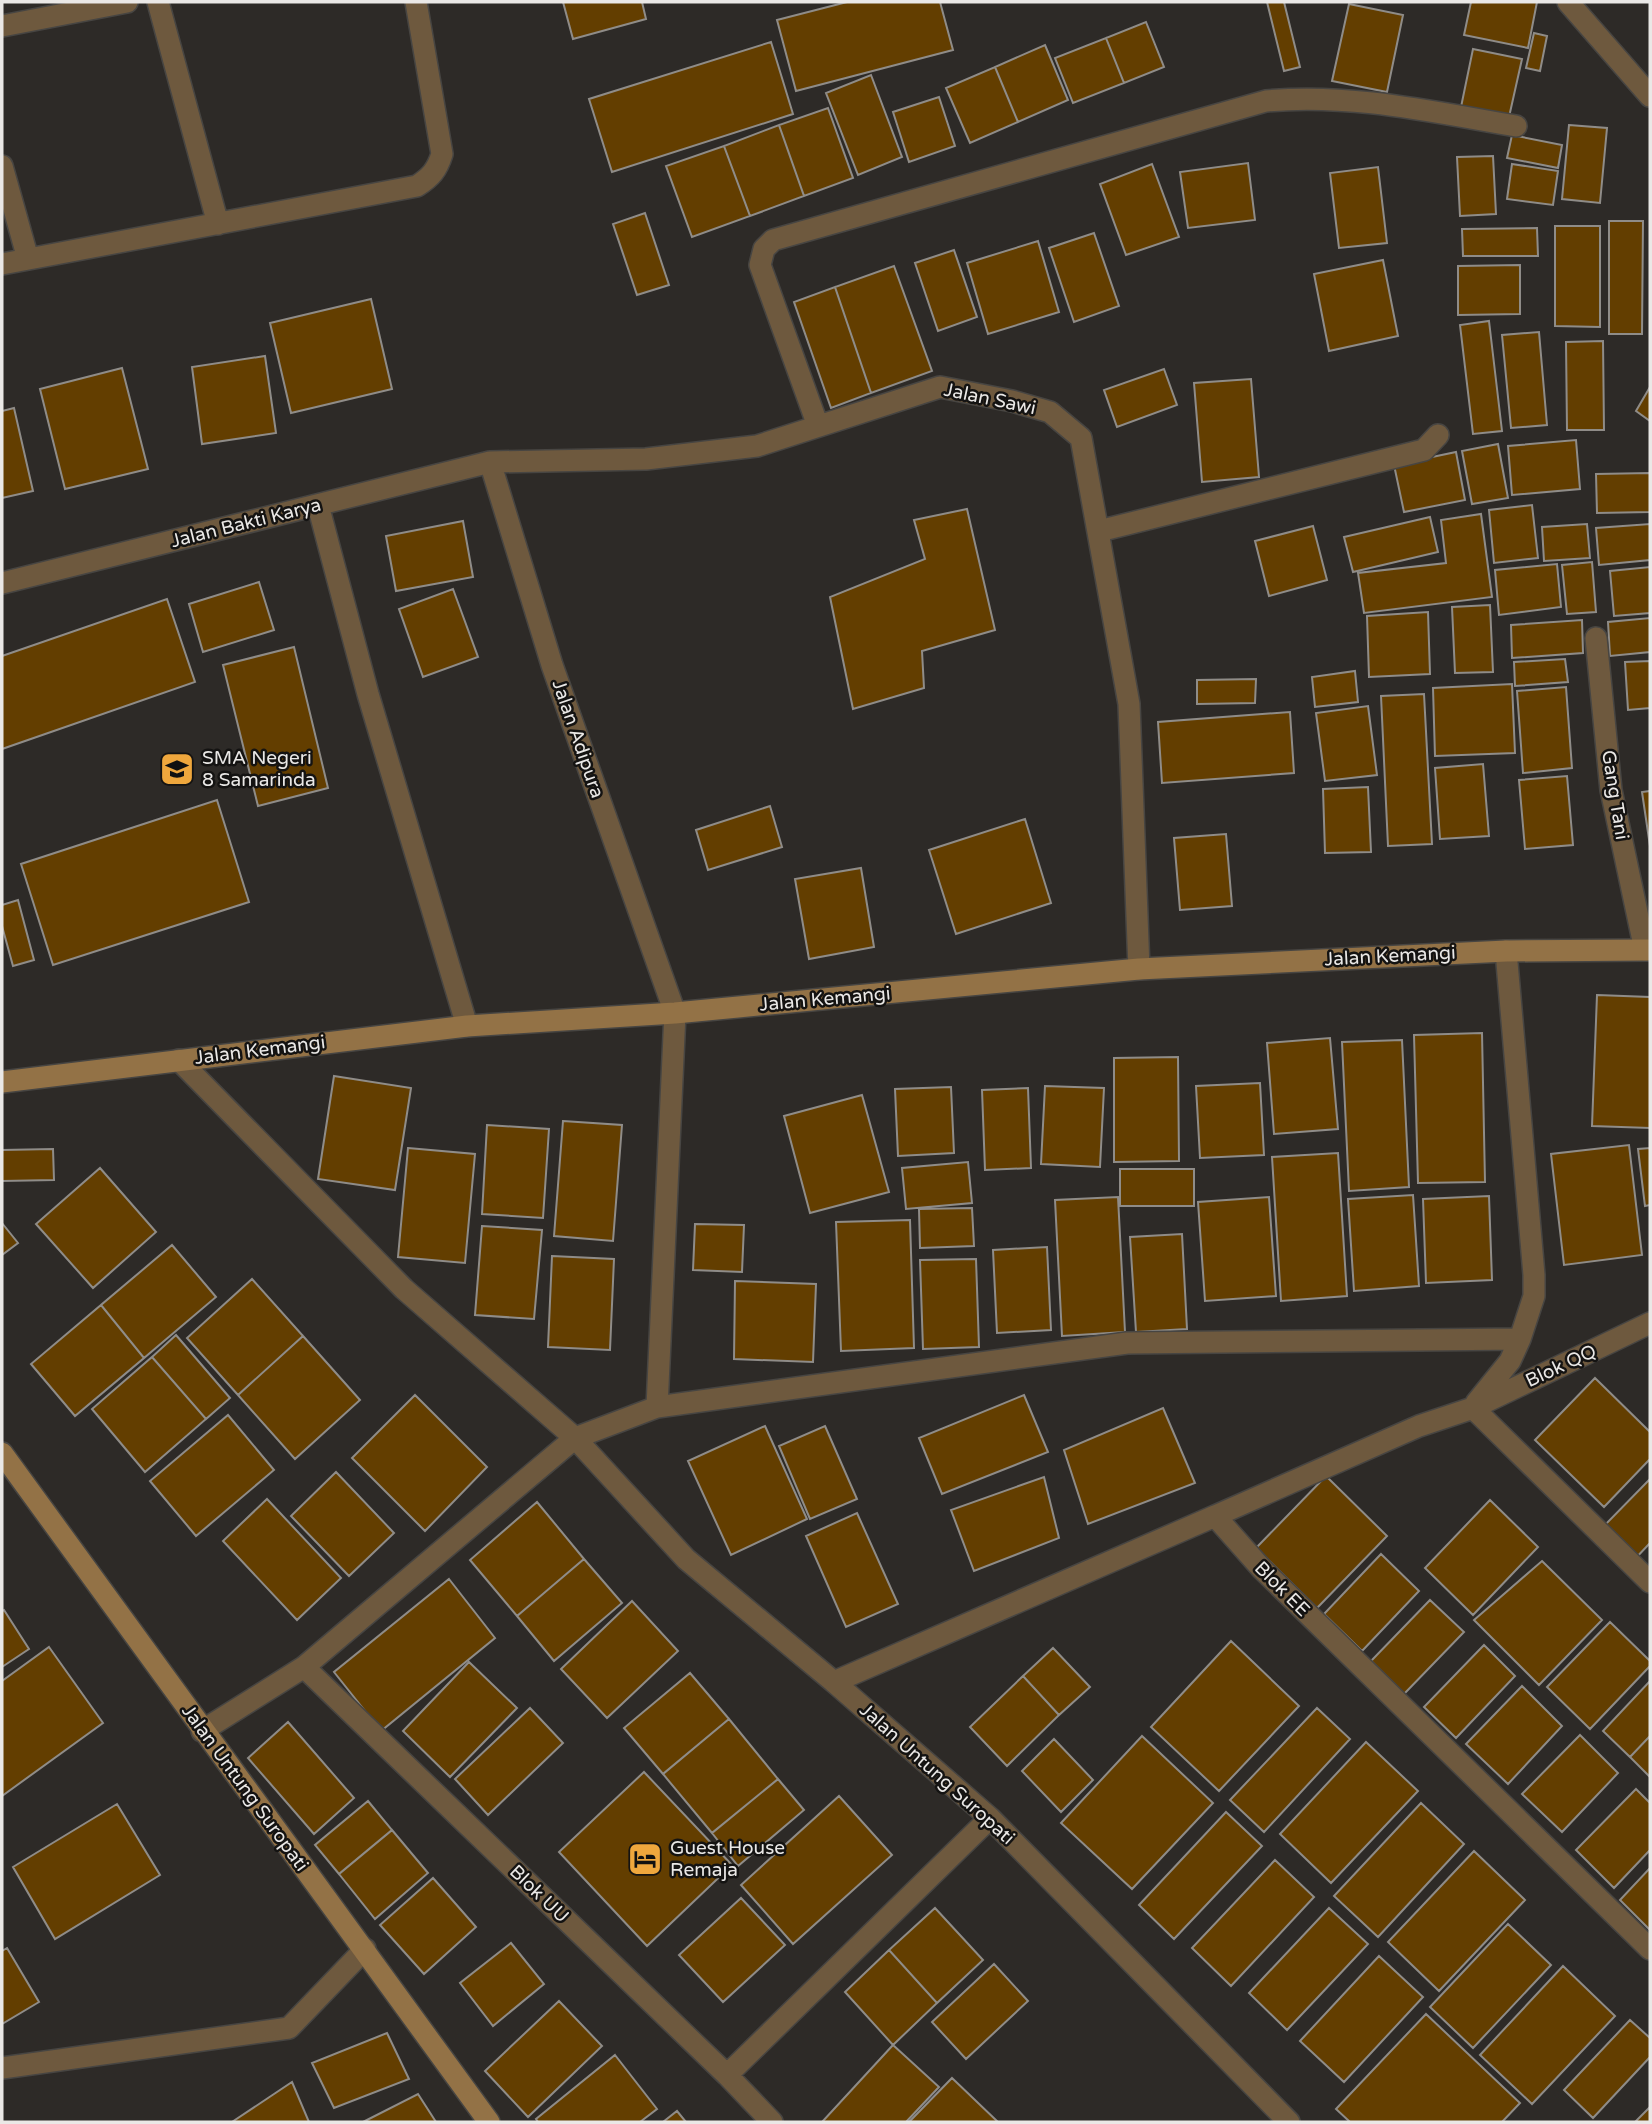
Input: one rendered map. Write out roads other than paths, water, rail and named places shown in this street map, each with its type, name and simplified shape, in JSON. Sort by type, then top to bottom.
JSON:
[{"type":"street","points":[[2,26],[127,2]]},
{"type":"street","points":[[158,2],[218,224]]},
{"type":"street","points":[[2,264],[418,186],[437,169],[442,154],[416,2]]},
{"type":"street","points":[[1568,2],[1650,96]]},
{"type":"street","points":[[818,426],[760,265],[764,249],[773,240],[1266,101],[1354,101],[1516,125]]},
{"type":"street","points":[[2,166],[28,259]]},
{"type":"street","name":"Jalan Sawi","points":[[490,462],[646,459],[757,446],[940,387],[1012,401],[1051,412],[1081,438],[1129,704],[1139,969]]},
{"type":"street","points":[[1099,531],[1424,450],[1438,435]]},
{"type":"street","name":"Jalan Bakti Karya","points":[[2,583],[490,462]]},
{"type":"street","name":"Jalan Adipura","points":[[490,462],[552,665],[674,1013]]},
{"type":"street","points":[[318,505],[368,694],[467,1026]]},
{"type":"street","name":"Gang Tani","points":[[1596,638],[1611,790],[1647,950]]},
{"type":"street","name":"Jalan Kemangi","points":[[2,1082],[467,1026],[674,1013],[1139,969],[1506,951],[1647,950]]},
{"type":"street","points":[[1506,951],[1534,1296],[1510,1361],[1473,1408],[1650,1582]]},
{"type":"street","points":[[657,1408],[674,1013]]},
{"type":"street","name":"Jalan Untung Suropati","points":[[179,1060],[404,1289],[575,1438],[686,1559],[834,1682],[990,1818],[1289,2122]]},
{"type":"street","name":"Blok QQ","points":[[1215,1516],[1419,1426],[1473,1408],[1650,1323]]},
{"type":"street","points":[[202,1731],[304,1667],[575,1438],[657,1408],[1127,1343],[1520,1339]]},
{"type":"street","name":"Jalan Untung Suropati","points":[[2,1453],[489,2122]]},
{"type":"street","points":[[834,1682],[1215,1516]]},
{"type":"street","name":"Blok EE","points":[[1215,1516],[1262,1569],[1650,1949]]},
{"type":"street","name":"Blok UU","points":[[304,1667],[727,2075],[772,2122]]},
{"type":"street","points":[[727,2075],[990,1818]]},
{"type":"street","points":[[2,2068],[289,2028],[365,1950]]},
{"type":"place","name":"SMA Negeri 8 Samarinda","points":[[177,769]]},
{"type":"place","name":"Guest House Remaja","points":[[645,1859]]}]
